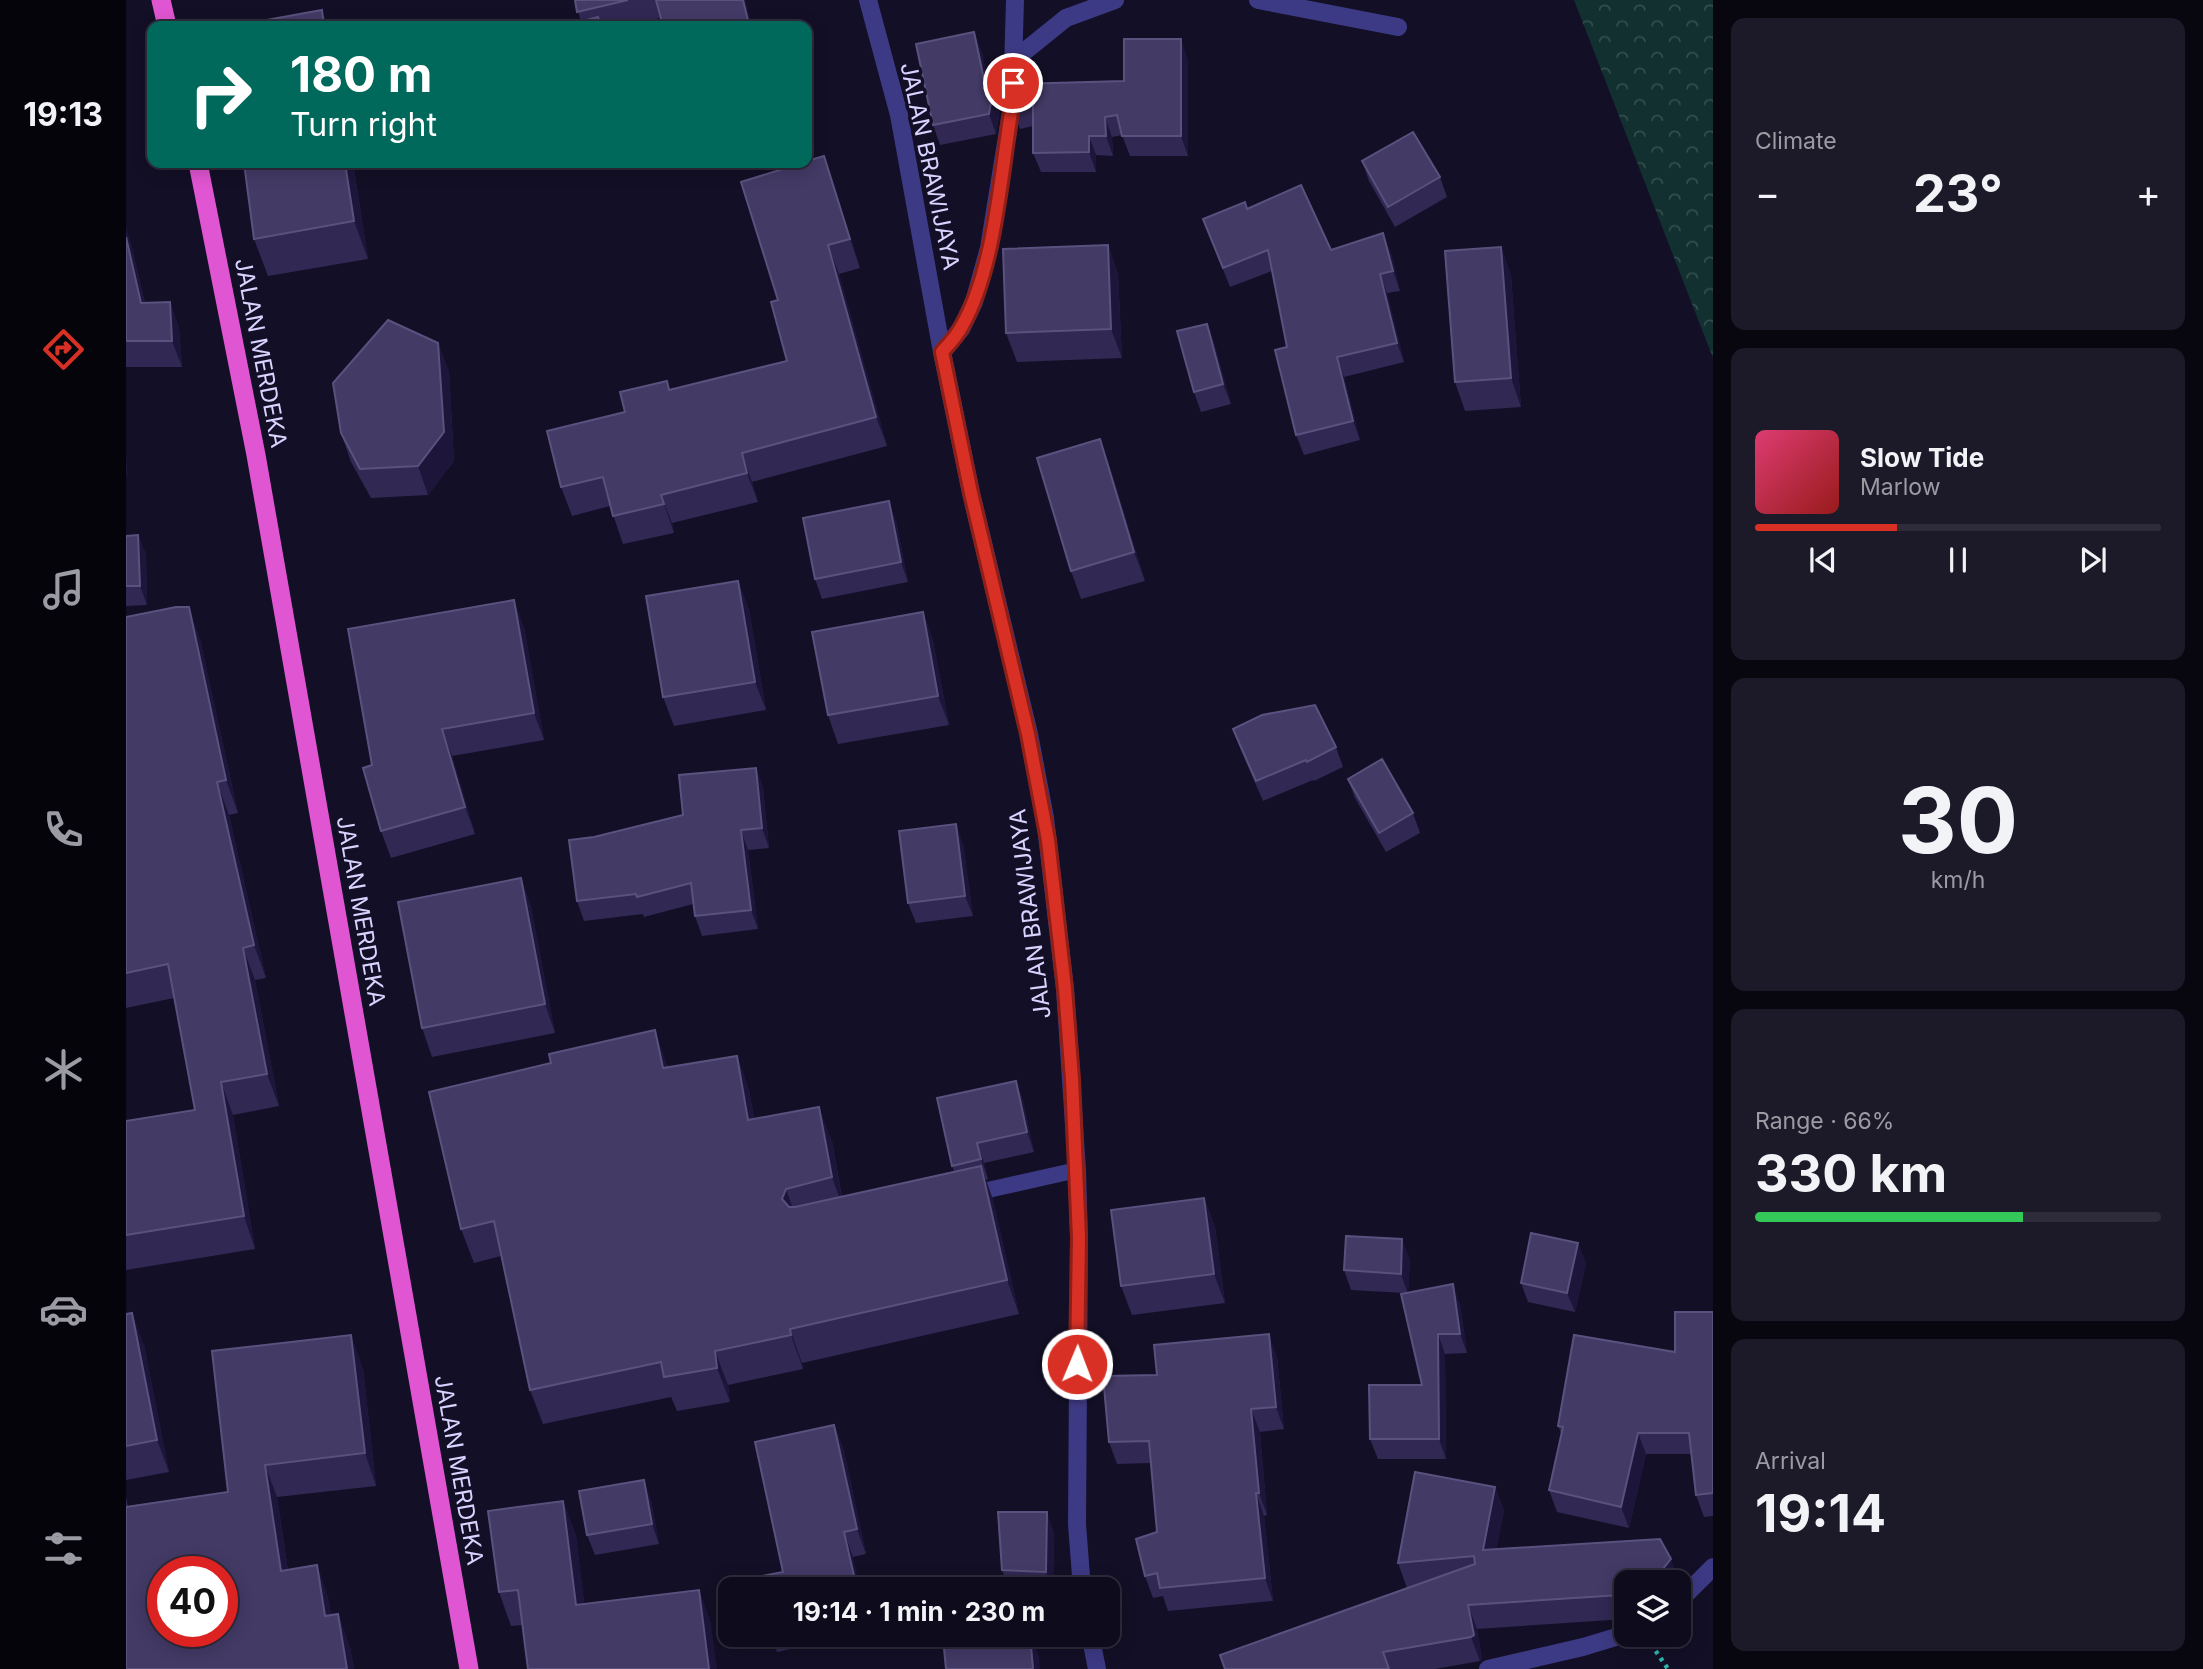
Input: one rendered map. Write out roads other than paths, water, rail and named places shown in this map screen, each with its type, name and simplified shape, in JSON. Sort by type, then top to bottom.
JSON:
[{"type":"highway","points":[[161,0],[166,21]]},
{"type":"highway","name":"JALAN MERDEKA","points":[[199,168],[256,455],[470,1669]]},
{"type":"street","name":"JALAN BRAWIJAYA","points":[[867,0],[899,115],[942,352],[971,493],[1045,818],[1065,989],[1077,1170],[1079,1237],[1076,1510],[1081,1577]]},
{"type":"street","points":[[942,352],[961,329],[974,302],[989,248],[1012,106],[1015,0]]},
{"type":"street","points":[[1014,60],[1066,18],[1115,0]]},
{"type":"street","points":[[1258,0],[1398,27]]},
{"type":"street","points":[[1691,1589],[1713,1567]]},
{"type":"street","points":[[1488,1669],[1614,1638]]},
{"type":"street","points":[[1093,1647],[1097,1669]]},
{"type":"lane","points":[[954,1197],[1077,1170]]}]
